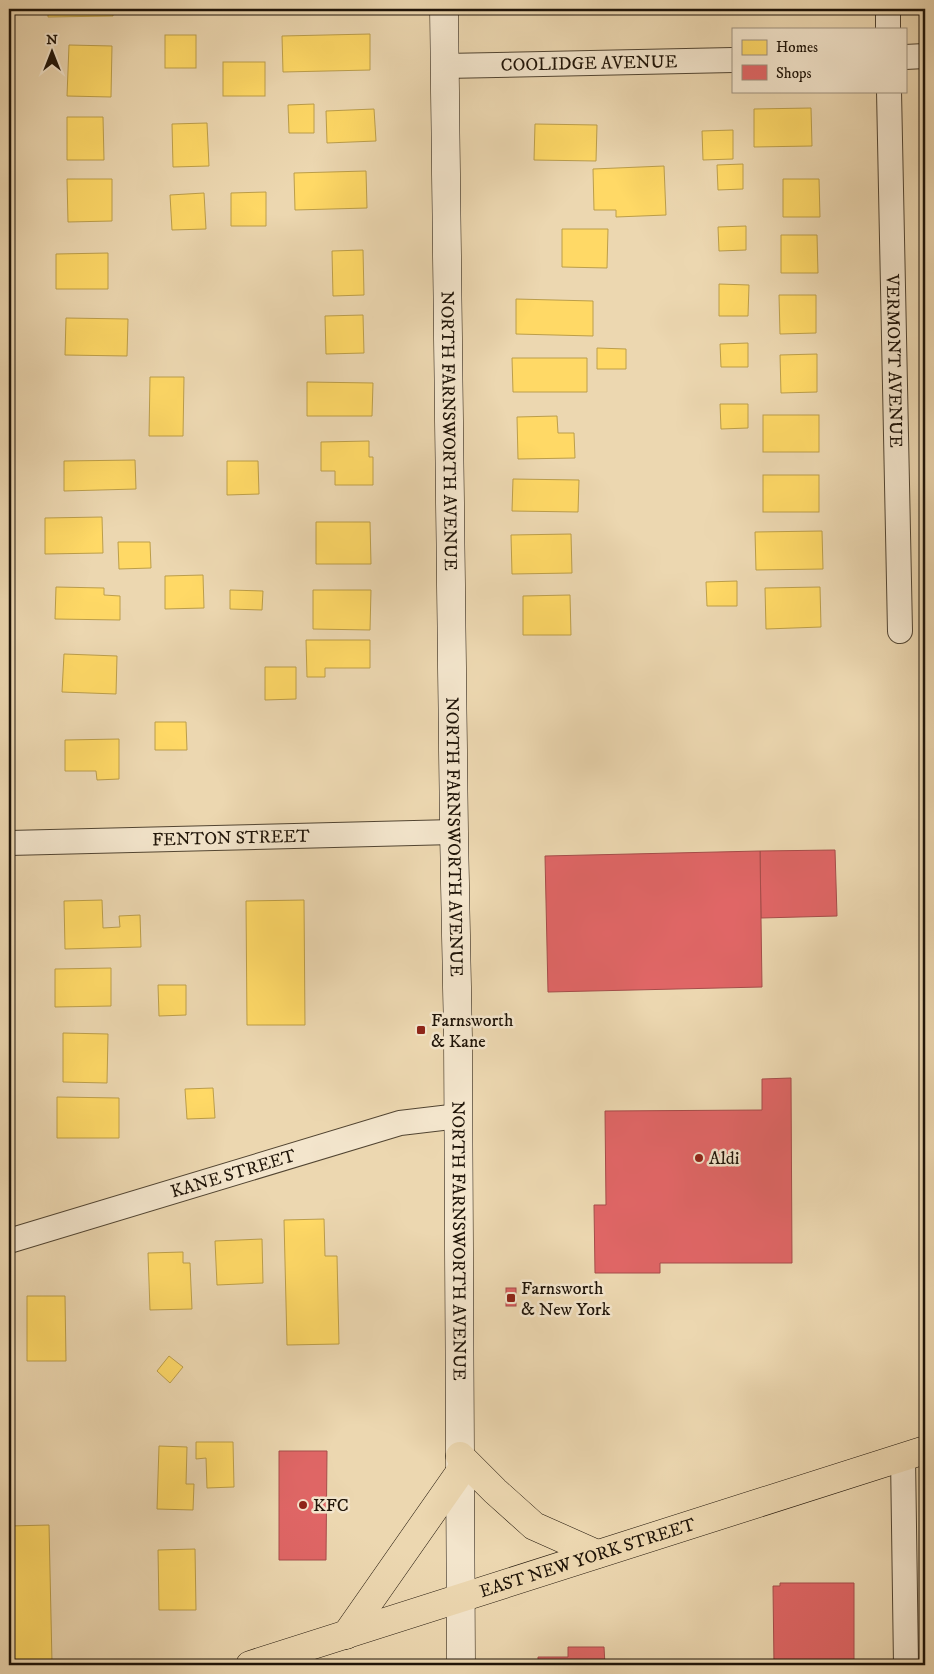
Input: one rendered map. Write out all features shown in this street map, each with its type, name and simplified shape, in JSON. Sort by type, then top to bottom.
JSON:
[{"type":"main road","name":"NORTH FARNSWORTH AVENUE","points":[[444,9],[459,1116],[462,1665]]},
{"type":"main road","name":"EAST NEW YORK STREET","points":[[250,1665],[914,1454]]},
{"type":"main road","points":[[346,1635],[460,1464],[534,1526],[597,1554]]},
{"type":"street","points":[[888,9],[888,28]]},
{"type":"street","points":[[906,57],[925,56]]},
{"type":"street","name":"COOLIDGE AVENUE","points":[[444,66],[732,60]]},
{"type":"street","name":"VERMONT AVENUE","points":[[889,92],[900,631]]},
{"type":"street","name":"FENTON STREET","points":[[9,844],[454,832]]},
{"type":"street","name":"KANE STREET","points":[[9,1242],[400,1123],[459,1116]]},
{"type":"street","points":[[906,1665],[914,1454]]},
{"type":"building: Homes","points":[[48,9],[113,9],[113,16],[48,17]]},
{"type":"building: Homes","points":[[370,34],[370,70],[283,72],[282,36]]},
{"type":"building: Homes","points":[[165,35],[196,35],[196,68],[165,68]]},
{"type":"building: Homes","points":[[69,45],[112,46],[111,97],[67,96]]},
{"type":"building: Homes","points":[[223,62],[265,62],[265,96],[223,96]]},
{"type":"building: Homes","points":[[314,104],[314,133],[289,133],[288,105]]},
{"type":"building: Homes","points":[[811,108],[812,146],[754,147],[754,109]]},
{"type":"building: Homes","points":[[374,109],[376,141],[327,143],[326,111]]},
{"type":"building: Homes","points":[[67,117],[103,117],[104,160],[67,160]]},
{"type":"building: Homes","points":[[207,123],[209,166],[173,167],[172,124]]},
{"type":"building: Homes","points":[[535,124],[597,125],[596,161],[534,160]]},
{"type":"building: Homes","points":[[733,130],[733,159],[703,160],[702,131]]},
{"type":"building: Homes","points":[[743,164],[743,189],[718,190],[717,165]]},
{"type":"building: Homes","points":[[664,166],[666,215],[616,217],[616,210],[594,210],[593,169]]},
{"type":"building: Homes","points":[[366,171],[367,208],[295,210],[294,173]]},
{"type":"building: Homes","points":[[67,179],[112,179],[112,221],[68,222]]},
{"type":"building: Homes","points":[[783,179],[819,179],[820,217],[783,217]]},
{"type":"building: Homes","points":[[266,192],[266,226],[231,226],[231,193]]},
{"type":"building: Homes","points":[[204,193],[206,229],[172,230],[170,195]]},
{"type":"building: Homes","points":[[746,226],[746,250],[719,251],[718,227]]},
{"type":"building: Homes","points":[[562,229],[608,229],[607,268],[562,267]]},
{"type":"building: Homes","points":[[781,235],[817,235],[818,273],[781,273]]},
{"type":"building: Homes","points":[[363,250],[364,295],[333,296],[332,251]]},
{"type":"building: Homes","points":[[108,253],[108,289],[56,289],[56,254]]},
{"type":"building: Homes","points":[[719,284],[749,285],[748,316],[719,316]]},
{"type":"building: Homes","points":[[779,295],[816,295],[816,333],[780,334]]},
{"type":"building: Homes","points":[[516,299],[593,301],[593,336],[516,334]]},
{"type":"building: Homes","points":[[363,315],[364,353],[326,354],[325,316]]},
{"type":"building: Homes","points":[[66,318],[128,319],[127,356],[65,355]]},
{"type":"building: Homes","points":[[748,343],[748,367],[721,367],[720,344]]},
{"type":"building: Homes","points":[[597,348],[626,349],[626,369],[597,369]]},
{"type":"building: Homes","points":[[817,354],[817,392],[781,393],[780,355]]},
{"type":"building: Homes","points":[[512,358],[587,358],[587,392],[513,392]]},
{"type":"building: Homes","points":[[150,377],[184,377],[183,436],[149,436]]},
{"type":"building: Homes","points":[[307,382],[373,383],[372,416],[307,416]]},
{"type":"building: Homes","points":[[720,404],[748,404],[748,428],[721,429]]},
{"type":"building: Homes","points":[[763,415],[819,415],[819,452],[763,452]]},
{"type":"building: Homes","points":[[557,416],[558,433],[574,433],[575,458],[518,459],[517,417]]},
{"type":"building: Homes","points":[[369,441],[369,457],[373,457],[373,485],[335,485],[335,471],[321,471],[321,442]]},
{"type":"building: Homes","points":[[135,460],[136,489],[64,491],[64,461]]},
{"type":"building: Homes","points":[[227,461],[258,461],[259,494],[227,495]]},
{"type":"building: Homes","points":[[763,475],[819,475],[819,512],[763,512]]},
{"type":"building: Homes","points":[[513,479],[579,480],[578,512],[512,511]]},
{"type":"building: Homes","points":[[102,517],[103,553],[45,554],[45,518]]},
{"type":"building: Homes","points":[[316,522],[370,522],[371,564],[316,564]]},
{"type":"building: Homes","points":[[822,531],[823,569],[756,570],[755,532]]},
{"type":"building: Homes","points":[[571,534],[572,573],[512,574],[511,535]]},
{"type":"building: Homes","points":[[118,542],[150,542],[151,568],[119,569]]},
{"type":"building: Homes","points":[[203,575],[204,608],[165,609],[165,576]]},
{"type":"building: Homes","points":[[737,581],[737,606],[707,606],[706,582]]},
{"type":"building: Homes","points":[[56,587],[104,588],[104,595],[120,596],[120,620],[55,619]]},
{"type":"building: Homes","points":[[820,587],[821,627],[766,629],[765,588]]},
{"type":"building: Homes","points":[[230,590],[263,591],[262,610],[230,609]]},
{"type":"building: Homes","points":[[313,590],[371,590],[370,630],[313,629]]},
{"type":"building: Homes","points":[[570,595],[571,635],[523,635],[523,596]]},
{"type":"building: Homes","points":[[306,640],[370,640],[370,668],[325,668],[325,677],[307,677]]},
{"type":"building: Homes","points":[[64,654],[117,656],[116,694],[62,692]]},
{"type":"building: Homes","points":[[265,667],[296,667],[296,699],[265,700]]},
{"type":"building: Homes","points":[[155,722],[186,722],[187,750],[155,750]]},
{"type":"building: Homes","points":[[119,739],[119,779],[97,780],[96,771],[65,771],[65,740]]},
{"type":"building: Homes","points":[[102,900],[103,928],[120,927],[119,916],[140,915],[141,947],[65,949],[64,901]]},
{"type":"building: Homes","points":[[304,900],[305,1025],[247,1025],[246,901]]},
{"type":"building: Homes","points":[[111,968],[111,1006],[55,1007],[55,969]]},
{"type":"building: Homes","points":[[158,985],[186,985],[186,1015],[159,1016]]},
{"type":"building: Homes","points":[[63,1033],[108,1034],[107,1083],[63,1082]]},
{"type":"building: Homes","points":[[213,1088],[215,1118],[187,1119],[185,1089]]},
{"type":"building: Homes","points":[[57,1097],[119,1098],[119,1138],[57,1138]]},
{"type":"building: Homes","points":[[324,1219],[325,1256],[337,1256],[339,1344],[287,1345],[284,1220]]},
{"type":"building: Homes","points":[[262,1239],[263,1283],[217,1285],[215,1241]]},
{"type":"building: Homes","points":[[183,1252],[183,1263],[190,1263],[192,1309],[150,1310],[148,1253]]},
{"type":"building: Homes","points":[[27,1296],[65,1296],[66,1361],[27,1361]]},
{"type":"building: Homes","points":[[169,1356],[183,1367],[170,1383],[157,1371]]},
{"type":"building: Homes","points":[[196,1442],[233,1442],[234,1487],[207,1488],[206,1458],[196,1459]]},
{"type":"building: Homes","points":[[159,1446],[187,1447],[186,1484],[194,1484],[193,1510],[157,1509]]},
{"type":"building: Homes","points":[[49,1525],[52,1663],[9,1664],[9,1526]]},
{"type":"building: Homes","points":[[195,1549],[196,1610],[159,1610],[158,1550]]},
{"type":"building: Shops","points":[[835,850],[837,916],[761,918],[760,851]]},
{"type":"building: Shops","points":[[760,851],[762,987],[548,992],[545,856]]},
{"type":"building: Shops","name":"Aldi","points":[[791,1078],[792,1263],[660,1263],[660,1273],[595,1273],[594,1205],[606,1205],[605,1111],[762,1110],[762,1079]]},
{"type":"building: Shops","points":[[506,1288],[516,1288],[516,1306],[506,1306]]},
{"type":"building: Shops","name":"KFC","points":[[279,1451],[327,1451],[326,1560],[279,1560]]},
{"type":"building: Shops","points":[[780,1583],[854,1583],[854,1665],[774,1665],[773,1586],[780,1586]]},
{"type":"building: Shops","points":[[568,1647],[604,1647],[605,1665],[538,1665],[538,1657],[568,1657]]},
{"type":"place","name":"Farnsworth & Kane","points":[[421,1030]]},
{"type":"place","name":"Aldi","points":[[699,1158]]},
{"type":"place","name":"Farnsworth & New York","points":[[511,1298]]},
{"type":"place","name":"KFC","points":[[303,1505]]}]
